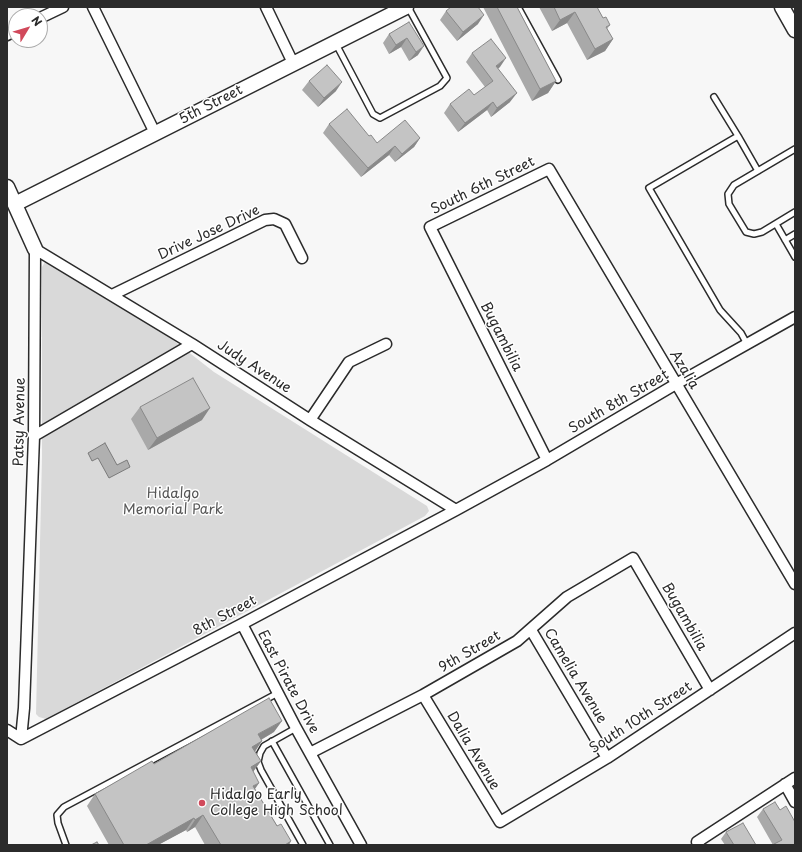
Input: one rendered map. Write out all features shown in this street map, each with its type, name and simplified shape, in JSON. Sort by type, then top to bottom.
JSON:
[{"type":"street","points":[[48,14],[63,7]]},
{"type":"street","points":[[93,7],[155,133]]},
{"type":"street","points":[[266,7],[293,63]]},
{"type":"street","name":"5th Street","points":[[11,206],[407,7]]},
{"type":"street","points":[[782,7],[795,30]]},
{"type":"street","name":"South 6th Street","points":[[430,227],[549,169]]},
{"type":"street","name":"Azalia","points":[[549,169],[795,584]]},
{"type":"street","points":[[7,187],[11,206],[35,249]]},
{"type":"street","name":"Drive Jose Drive","points":[[112,295],[265,220],[274,219],[285,224],[302,258]]},
{"type":"street","name":"Bugambilia","points":[[430,227],[547,460]]},
{"type":"street","name":"Judy Avenue","points":[[35,249],[192,344],[310,420],[456,510]]},
{"type":"street","name":"Patsy Avenue","points":[[21,738],[24,708],[34,436],[35,249]]},
{"type":"street","name":"South 8th Street","points":[[456,510],[547,460],[676,384],[795,317]]},
{"type":"street","points":[[34,436],[192,344]]},
{"type":"street","points":[[310,420],[350,362],[386,344]]},
{"type":"street","name":"8th Street","points":[[21,738],[242,624],[456,510]]},
{"type":"street","name":"Bugambilia","points":[[633,558],[710,690]]},
{"type":"street","name":"9th Street","points":[[310,754],[423,695],[517,641],[567,597],[633,558]]},
{"type":"street","name":"East Pirate Drive","points":[[242,624],[296,728],[361,845]]},
{"type":"street","name":"Camelia Avenue","points":[[531,630],[607,758]]},
{"type":"street","name":"South 10th Street","points":[[500,822],[607,758],[795,633]]},
{"type":"street","name":"Dalia Avenue","points":[[423,695],[500,822]]},
{"type":"street","points":[[7,730],[21,738]]},
{"type":"street","points":[[698,844],[795,778]]},
{"type":"street","points":[[785,784],[795,802]]},
{"type":"lane","points":[[336,43],[373,114],[380,118],[440,86],[447,78],[407,7]]},
{"type":"lane","points":[[518,7],[558,80]]},
{"type":"lane","points":[[714,97],[758,171]]},
{"type":"lane","points":[[738,136],[649,188],[720,310],[741,333],[746,344]]},
{"type":"lane","points":[[795,150],[734,185],[728,194],[729,204],[746,232],[754,234],[762,232],[795,212]]},
{"type":"lane","points":[[776,224],[795,256]]},
{"type":"lane","points":[[785,240],[795,234]]},
{"type":"lane","points":[[66,845],[58,823],[57,815],[64,807],[278,693]]},
{"type":"lane","points":[[296,728],[264,746],[260,753],[258,762],[264,776],[303,845]]},
{"type":"lane","points":[[272,741],[330,845]]},
{"type":"green space","name":"Hidalgo Memorial Park","points":[[48,261],[164,333],[214,372],[427,506],[429,511],[425,516],[46,719],[39,717],[36,714],[42,457],[42,267],[45,262]]},
{"type":"shaded area","points":[[105,443],[117,465],[127,460],[130,467],[109,478],[98,458],[92,461],[88,453]]},
{"type":"building","points":[[451,7],[478,7],[484,15],[463,32],[446,11]]},
{"type":"building","points":[[497,7],[517,7],[556,81],[540,89]]},
{"type":"building","points":[[554,7],[597,7],[603,18],[606,17],[610,25],[606,27],[613,39],[595,49],[575,12],[560,20]]},
{"type":"building","points":[[409,22],[424,46],[416,52],[407,38],[396,45],[389,34]]},
{"type":"building","points":[[491,39],[506,58],[496,66],[517,93],[497,108],[493,102],[465,123],[450,104],[469,89],[474,95],[493,81],[472,53]]},
{"type":"building","points":[[327,65],[342,82],[324,98],[309,81]]},
{"type":"building","points":[[347,109],[369,136],[371,135],[377,143],[405,120],[420,138],[402,154],[395,146],[368,168],[329,124]]},
{"type":"building","points":[[193,378],[210,408],[157,438],[140,407]]},
{"type":"building","name":"Hidalgo Early College High School","points":[[269,698],[282,721],[258,734],[262,741],[252,747],[261,761],[251,767],[259,783],[253,786],[277,826],[281,824],[291,841],[285,845],[221,845],[203,815],[195,820],[194,818],[146,845],[124,845],[95,794],[152,761],[154,764]]},
{"type":"building","points":[[775,802],[780,810],[786,806],[795,822],[795,845],[774,845],[782,840],[763,809]]},
{"type":"building","points":[[743,823],[756,845],[734,845],[726,832]]},
{"type":"building","points":[[97,842],[99,845],[91,845]]},
{"type":"place","name":"Hidalgo Early College High School","points":[[202,803]]}]
